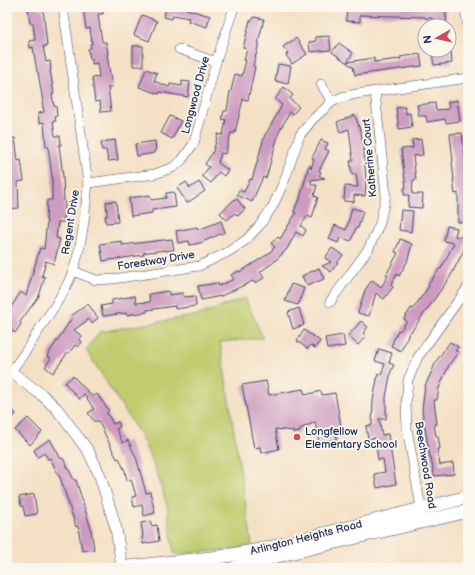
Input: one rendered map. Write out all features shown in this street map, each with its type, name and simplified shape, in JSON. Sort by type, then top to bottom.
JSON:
[{"type":"main road","name":"Arlington Heights Road","points":[[121,568],[220,558],[422,515],[468,497]]},
{"type":"main road","points":[[234,568],[422,515],[468,511]]},
{"type":"street","name":"Regent Drive","points":[[8,372],[19,362],[63,292],[73,272],[86,211],[88,184],[63,7]]},
{"type":"street","name":"Longwood Drive","points":[[88,184],[155,174],[174,167],[182,160],[194,143],[216,62],[234,7]]},
{"type":"street","points":[[466,7],[468,28]]},
{"type":"street","points":[[179,50],[216,62]]},
{"type":"street","name":"Forestway Drive","points":[[73,272],[96,280],[184,269],[199,266],[228,252],[246,240],[260,225],[273,206],[285,179],[300,135],[313,119],[332,102],[342,97],[356,94],[468,78]]},
{"type":"street","points":[[321,84],[332,102]]},
{"type":"street","name":"Katherine Court","points":[[330,302],[369,248],[380,223],[386,195],[375,92]]},
{"type":"street","name":"Beechwood Road","points":[[422,515],[407,429],[406,404],[408,380],[418,357],[468,287]]},
{"type":"street","points":[[8,372],[42,395],[57,409],[89,452],[100,476],[116,528],[121,568]]},
{"type":"green space","points":[[245,298],[263,338],[220,342],[252,545],[231,550],[174,554],[167,505],[158,476],[141,436],[86,350],[99,332],[199,315]]},
{"type":"building","points":[[28,7],[38,7],[38,9],[43,8],[47,46],[43,46],[46,62],[50,61],[54,94],[52,94],[54,106],[56,106],[57,116],[55,117],[56,121],[53,121],[55,136],[60,136],[61,145],[59,145],[65,201],[64,222],[58,222],[56,238],[60,239],[54,264],[46,261],[42,276],[45,277],[39,296],[20,322],[21,324],[15,333],[7,327],[7,313],[21,292],[26,296],[40,248],[44,249],[47,221],[47,200],[52,200],[52,176],[48,146],[46,146],[44,122],[39,123],[38,113],[44,112],[33,47],[30,48],[29,41],[35,40],[33,23],[30,23]]},
{"type":"building","points":[[83,7],[103,7],[103,14],[98,14],[102,42],[106,42],[108,54],[112,87],[108,87],[111,111],[101,112],[100,101],[95,102],[92,78],[99,77],[97,63],[92,64],[92,59],[90,59],[88,49],[91,48],[90,44],[92,44],[90,28],[86,29]]},
{"type":"building","points":[[166,7],[186,7],[186,9],[210,16],[207,27],[188,21],[189,18],[173,15],[172,19],[164,17]]},
{"type":"building","points":[[347,7],[445,7],[446,18],[360,15],[360,22],[346,21]]},
{"type":"building","points":[[142,15],[157,21],[149,41],[134,35]]},
{"type":"building","points":[[254,17],[264,19],[253,66],[255,67],[248,100],[243,99],[235,133],[231,133],[225,154],[221,153],[218,163],[228,170],[224,176],[219,172],[211,183],[202,176],[209,167],[205,164],[213,152],[218,134],[223,135],[226,120],[222,119],[224,111],[227,111],[230,91],[235,74],[242,76],[247,49],[243,48],[250,20],[252,21]]},
{"type":"building","points":[[329,36],[331,50],[310,52],[309,42],[316,41],[316,37]]},
{"type":"building","points":[[296,38],[307,54],[292,64],[286,55],[288,53],[283,47]]},
{"type":"building","points":[[339,43],[353,53],[347,62],[374,58],[374,62],[401,59],[400,57],[417,54],[417,58],[421,58],[422,66],[355,75],[353,67],[332,52]]},
{"type":"building","points":[[133,46],[143,46],[143,66],[133,66]]},
{"type":"building","points":[[433,58],[452,58],[452,63],[434,65]]},
{"type":"building","points":[[278,64],[291,66],[288,84],[275,81]]},
{"type":"building","points":[[146,69],[157,73],[154,81],[169,87],[170,84],[182,86],[182,81],[190,82],[188,97],[160,92],[159,94],[139,87]]},
{"type":"building","points":[[284,87],[293,95],[290,99],[299,107],[293,114],[290,112],[279,132],[266,178],[263,177],[252,202],[237,195],[239,190],[244,192],[250,179],[252,180],[265,134],[282,105],[275,99]]},
{"type":"building","points":[[457,100],[460,121],[446,123],[445,119],[427,122],[426,116],[419,116],[417,105],[435,103],[436,110],[449,109],[448,102]]},
{"type":"building","points":[[405,107],[406,114],[410,113],[412,127],[399,129],[396,108]]},
{"type":"building","points":[[355,115],[361,133],[366,180],[365,196],[354,195],[354,202],[344,201],[345,186],[358,187],[356,174],[352,175],[350,161],[353,161],[349,129],[340,132],[337,122]]},
{"type":"building","points":[[170,116],[181,121],[172,139],[161,133]]},
{"type":"building","points":[[462,133],[468,185],[468,223],[458,222],[458,193],[455,194],[453,180],[453,161],[450,134]]},
{"type":"building","points":[[15,138],[18,161],[21,160],[24,181],[18,182],[19,208],[7,209],[7,173],[12,172],[9,158],[7,158],[7,139]]},
{"type":"building","points":[[421,139],[423,155],[413,156],[416,180],[413,180],[412,194],[423,194],[422,208],[408,207],[409,195],[404,195],[404,188],[406,188],[401,149],[413,148],[412,140]]},
{"type":"building","points":[[115,140],[118,160],[108,161],[106,150],[102,150],[101,142]]},
{"type":"building","points":[[321,140],[328,143],[325,149],[329,151],[319,171],[321,172],[319,176],[325,178],[311,180],[311,185],[317,185],[314,196],[318,197],[312,218],[307,216],[301,226],[306,230],[303,236],[296,232],[287,249],[274,262],[260,272],[264,278],[255,283],[253,281],[221,296],[201,300],[198,286],[218,283],[219,286],[234,279],[231,275],[239,271],[240,272],[268,254],[275,247],[271,243],[278,237],[280,239],[296,213],[294,212],[298,201],[299,202],[309,165],[311,169],[314,159],[312,158]]},
{"type":"building","points":[[155,141],[156,151],[154,151],[154,153],[137,156],[135,144]]},
{"type":"building","points":[[186,182],[190,188],[199,182],[205,191],[187,203],[177,188]]},
{"type":"building","points":[[174,192],[176,207],[152,210],[152,213],[131,216],[129,198],[150,195],[151,200],[166,198],[166,193]]},
{"type":"building","points":[[236,198],[245,209],[238,216],[235,213],[227,220],[220,213]]},
{"type":"building","points":[[116,201],[118,222],[106,223],[106,202]]},
{"type":"building","points":[[352,208],[363,211],[358,228],[356,228],[351,241],[340,237],[338,243],[329,239],[335,225],[346,230]]},
{"type":"building","points":[[401,210],[413,211],[411,232],[399,230]]},
{"type":"building","points":[[221,221],[225,232],[200,243],[190,245],[189,241],[178,243],[176,231],[197,227],[198,230]]},
{"type":"building","points":[[447,226],[457,228],[455,236],[466,238],[463,252],[450,277],[411,332],[410,331],[401,351],[391,346],[398,330],[400,331],[407,321],[404,319],[411,308],[413,309],[429,286],[428,285],[440,268],[441,269],[454,243],[444,241]]},
{"type":"building","points":[[172,239],[174,250],[148,252],[143,253],[144,255],[103,261],[100,244],[122,241],[122,245]]},
{"type":"building","points":[[400,239],[412,244],[407,262],[399,276],[397,274],[391,285],[393,287],[384,299],[376,293],[369,316],[358,313],[365,290],[372,280],[381,287],[388,276],[386,275],[398,253],[395,252]]},
{"type":"building","points":[[332,248],[343,255],[331,272],[322,266],[331,262],[325,258]]},
{"type":"building","points":[[319,268],[324,279],[307,286],[302,276]]},
{"type":"building","points":[[291,284],[304,288],[298,305],[285,301]]},
{"type":"building","points":[[169,291],[169,295],[183,293],[184,297],[195,296],[196,306],[175,309],[175,306],[126,315],[126,313],[103,316],[101,306],[112,304],[112,300],[135,296],[136,303],[150,302],[149,294]]},
{"type":"building","points":[[88,304],[98,318],[92,323],[89,319],[74,330],[82,336],[79,340],[82,342],[78,347],[75,345],[69,353],[68,352],[53,373],[45,367],[51,358],[47,356],[72,318],[71,316]]},
{"type":"building","points":[[299,308],[304,325],[293,329],[288,312]]},
{"type":"building","points":[[361,321],[368,327],[363,333],[366,336],[358,345],[348,336]]},
{"type":"building","points":[[304,330],[320,341],[315,348],[310,345],[308,349],[297,341]]},
{"type":"building","points":[[343,335],[345,346],[327,349],[325,338]]},
{"type":"building","points":[[450,342],[458,347],[455,351],[458,352],[449,365],[439,388],[437,400],[434,400],[437,424],[434,424],[440,449],[437,449],[440,465],[453,463],[454,474],[434,476],[422,410],[425,386],[437,360]]},
{"type":"building","points":[[379,349],[392,353],[389,363],[394,365],[391,371],[386,397],[386,419],[379,419],[382,435],[388,434],[396,484],[377,488],[374,474],[385,472],[383,459],[378,460],[375,438],[368,439],[366,426],[372,425],[373,401],[378,374],[381,375],[385,364],[375,361]]},
{"type":"building","points":[[73,376],[93,397],[97,394],[109,411],[107,413],[113,424],[118,422],[120,427],[116,429],[123,443],[128,440],[137,460],[146,493],[150,492],[155,513],[144,516],[142,505],[134,507],[132,497],[136,496],[131,479],[127,481],[125,471],[119,458],[117,459],[98,420],[95,422],[88,413],[94,409],[84,394],[79,399],[65,383]]},
{"type":"building","points":[[266,381],[269,395],[303,389],[305,395],[321,391],[322,395],[335,393],[342,432],[336,434],[337,439],[319,442],[315,422],[300,429],[300,432],[293,433],[293,431],[275,429],[279,449],[261,453],[260,447],[254,448],[242,385]]},
{"type":"building","points":[[7,404],[16,414],[7,422]]},
{"type":"building","points":[[28,418],[42,432],[30,445],[15,430]]},
{"type":"building","points":[[50,439],[61,459],[63,458],[74,480],[76,480],[91,529],[94,549],[82,551],[78,526],[76,527],[61,480],[50,458],[48,459],[44,453],[38,457],[34,450]]},
{"type":"building","points":[[34,494],[37,514],[25,516],[19,497]]},
{"type":"building","points":[[151,521],[151,526],[157,525],[159,541],[143,544],[141,523]]},
{"type":"place","name":"Longfellow Elementary School","points":[[297,437]]}]
